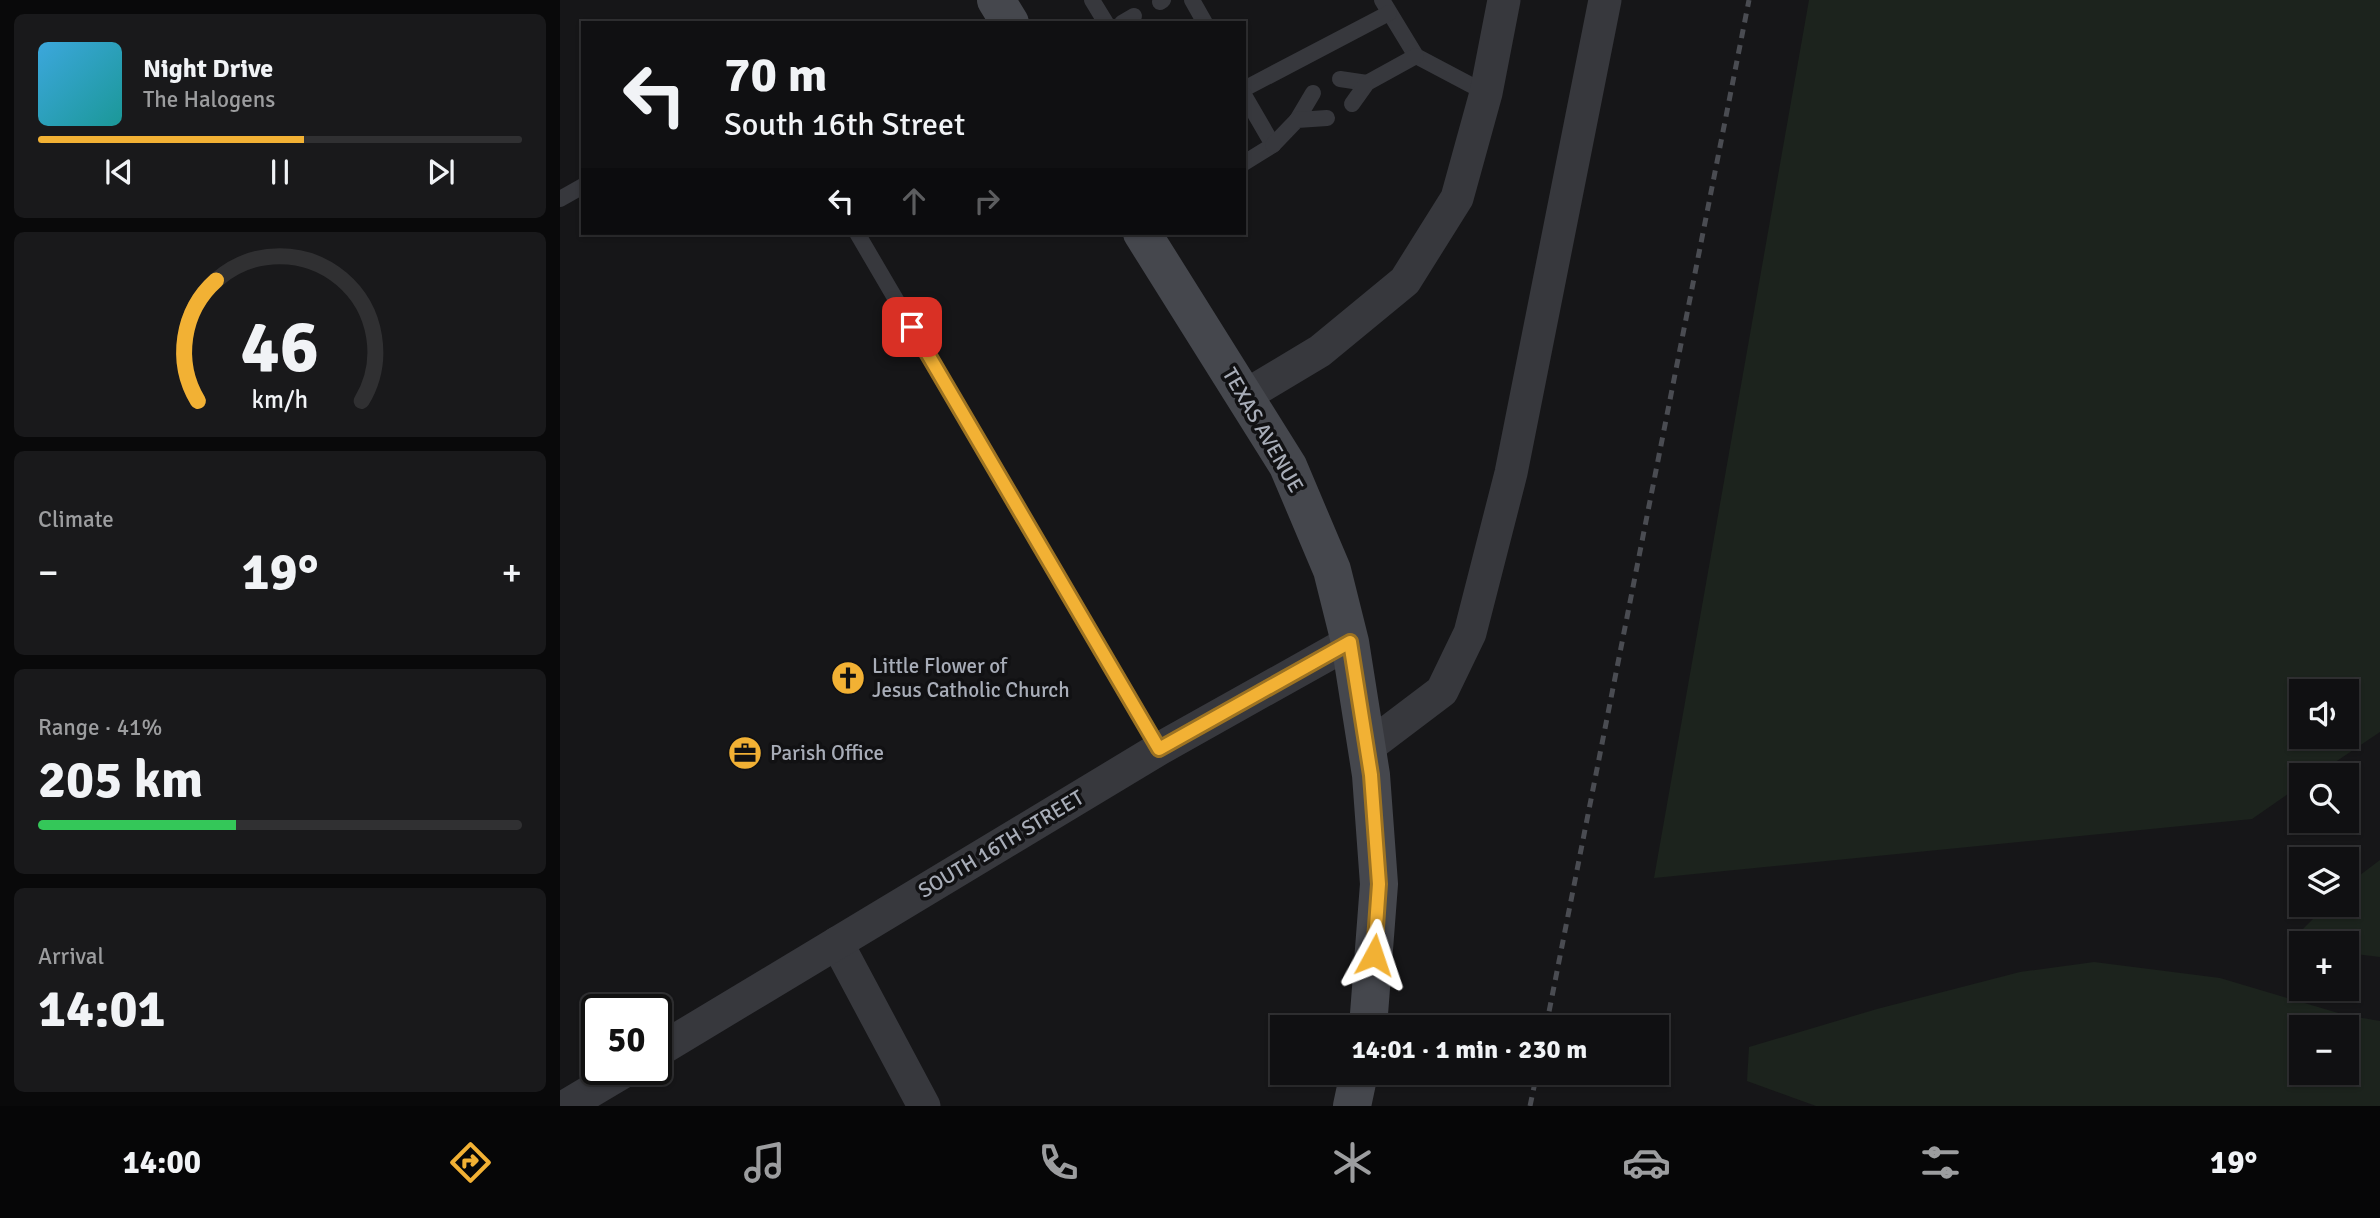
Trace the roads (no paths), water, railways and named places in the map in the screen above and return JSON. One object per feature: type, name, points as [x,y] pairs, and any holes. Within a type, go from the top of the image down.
[{"type":"main road","name":"TEXAS AVENUE","points":[[1143,235],[1288,466],[1332,570],[1350,642],[1368,747],[1379,884],[1369,1015]]},
{"type":"main road","points":[[1352,1106],[1356,1085]]},
{"type":"street","points":[[1245,396],[1320,351],[1405,281],[1457,198],[1486,93],[1504,0]]},
{"type":"street","points":[[1368,747],[1442,691],[1470,634],[1511,473],[1605,0]]},
{"type":"street","name":"SOUTH 16TH STREET","points":[[672,1042],[1159,749],[1350,642]]},
{"type":"street","points":[[837,943],[924,1106]]},
{"type":"street","points":[[566,1106],[601,1085]]},
{"type":"lane","points":[[1092,0],[1104,21]]},
{"type":"lane","points":[[1192,0],[1200,21]]},
{"type":"lane","points":[[1246,88],[1386,7],[1416,56],[1486,93]]},
{"type":"lane","points":[[1352,104],[1367,83],[1416,56]]},
{"type":"lane","points":[[1340,79],[1367,83]]},
{"type":"lane","points":[[1246,162],[1273,145],[1297,120],[1313,93]]},
{"type":"lane","points":[[1246,98],[1273,145]]},
{"type":"lane","points":[[1297,120],[1327,118]]},
{"type":"lane","points":[[560,199],[581,187]]},
{"type":"lane","points":[[858,235],[1159,749]]},
{"type":"railway","points":[[1548,1015],[1749,0]]},
{"type":"railway","points":[[1530,1106],[1534,1085]]},
{"type":"place","name":"Little Flower of Jesus Catholic Church","points":[[848,678]]},
{"type":"place","name":"Parish Office","points":[[745,753]]}]
